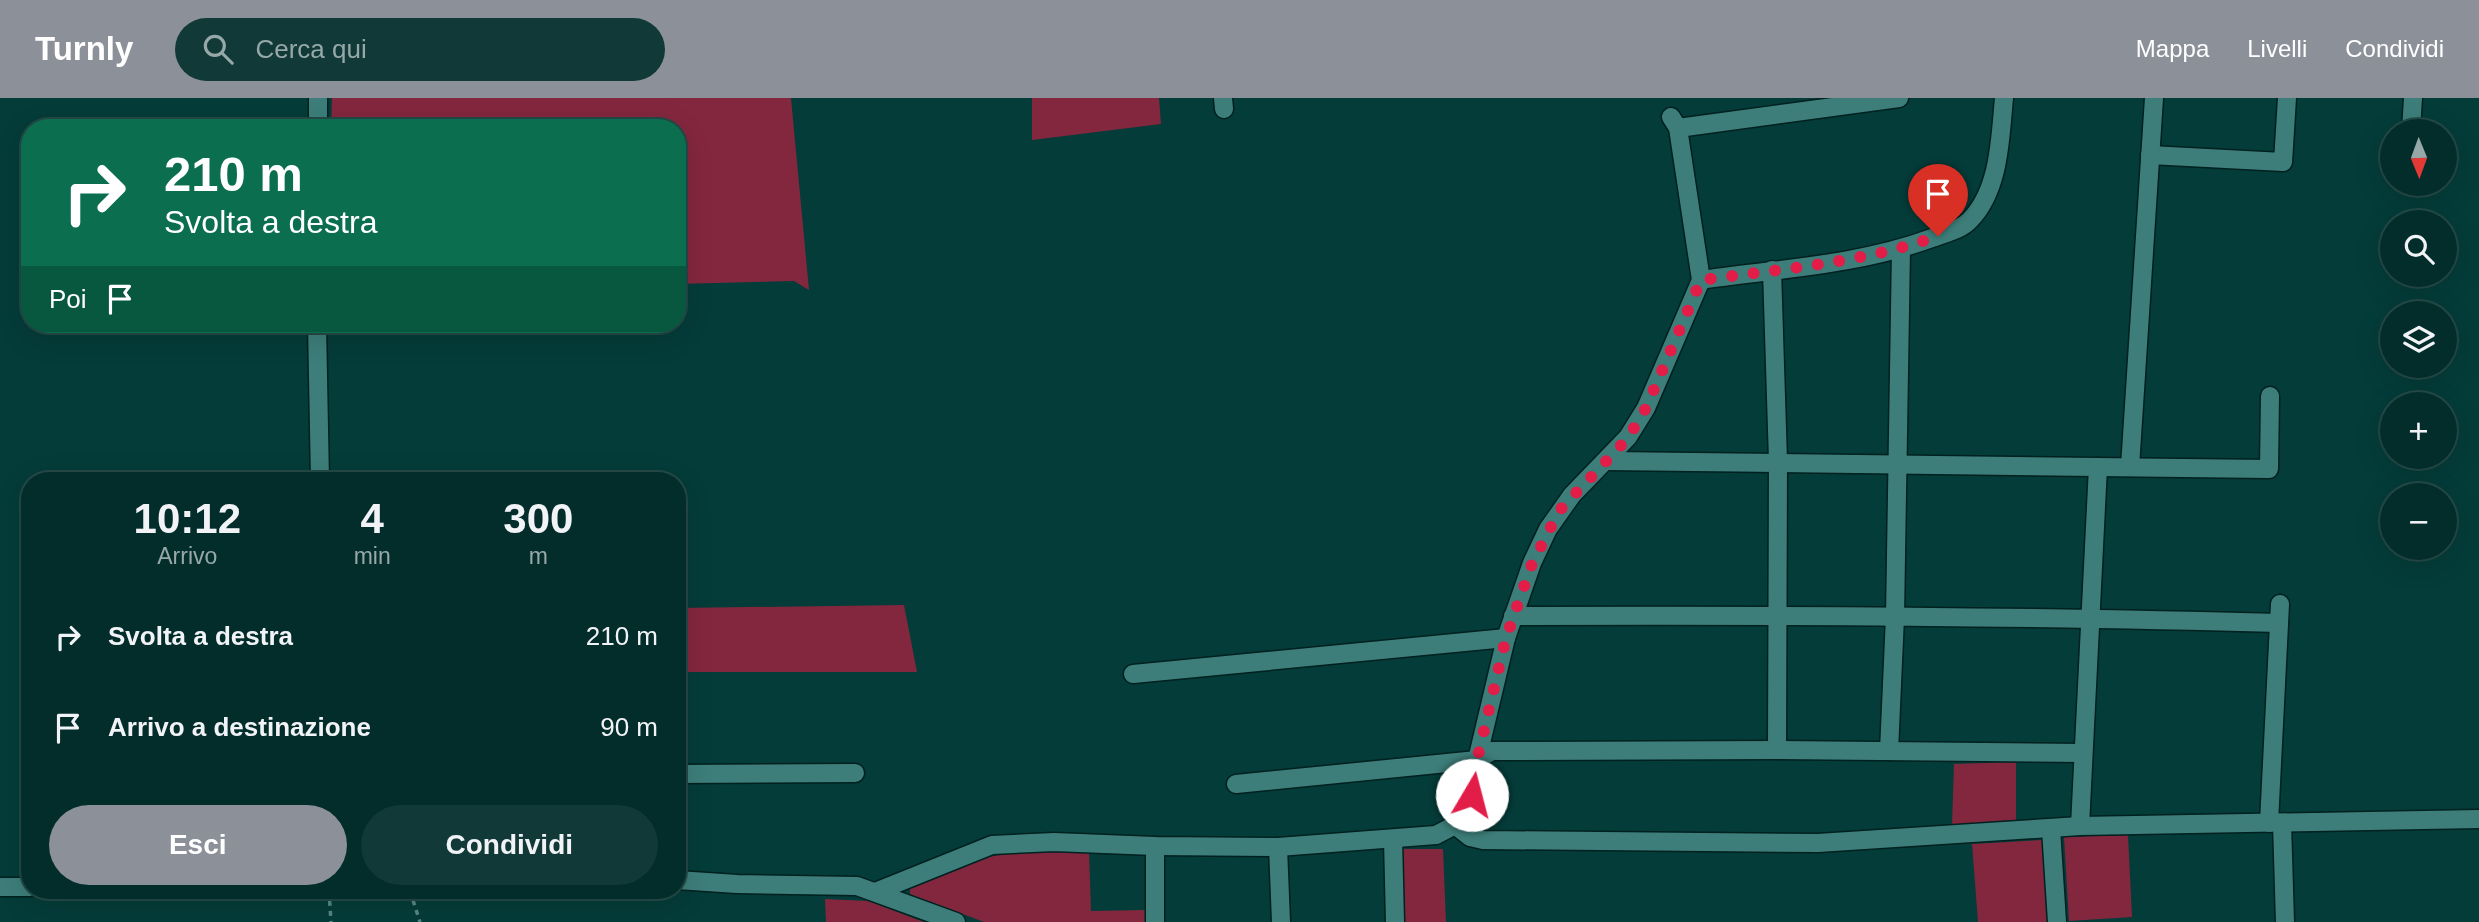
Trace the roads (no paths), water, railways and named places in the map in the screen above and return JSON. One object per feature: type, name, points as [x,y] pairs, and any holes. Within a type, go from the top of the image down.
[{"type":"street","points":[[318,98],[318,119]]},
{"type":"street","points":[[875,892],[992,845],[1054,842],[1279,847],[1436,835],[1455,825],[1472,795],[1477,760],[1506,638],[1532,564],[1559,511],[1628,438],[1646,408],[1701,280],[1675,123],[1899,98]]},
{"type":"street","points":[[1701,280],[1872,256],[1901,249],[1957,229],[1970,220],[1991,183],[1999,155],[2004,98]]},
{"type":"street","points":[[2130,467],[2154,98]]},
{"type":"street","points":[[2150,155],[2283,162],[2287,98]]},
{"type":"street","points":[[2412,119],[2413,98]]},
{"type":"street","points":[[1889,751],[1895,617],[1901,249]]},
{"type":"street","points":[[1772,270],[1779,461],[1777,750]]},
{"type":"street","points":[[317,333],[320,472]]},
{"type":"street","points":[[1607,461],[2269,469],[2270,396]]},
{"type":"street","points":[[2080,826],[2098,467]]},
{"type":"street","points":[[2280,604],[2276,823],[2286,922]]},
{"type":"street","points":[[1513,616],[1778,615],[2279,623]]},
{"type":"street","points":[[1132,674],[1506,638]]},
{"type":"street","points":[[1236,784],[1477,760],[1492,751],[2083,753]]},
{"type":"street","points":[[686,774],[855,772]]},
{"type":"street","points":[[1455,825],[1470,837],[1483,840],[1805,843],[2080,826],[2479,819]]},
{"type":"street","points":[[2051,829],[2057,922]]},
{"type":"street","points":[[1393,839],[1395,922]]},
{"type":"street","points":[[1155,846],[1155,922]]},
{"type":"street","points":[[1279,847],[1281,922]]},
{"type":"street","points":[[686,881],[857,886],[956,922]]},
{"type":"street","points":[[0,887],[21,887]]}]
